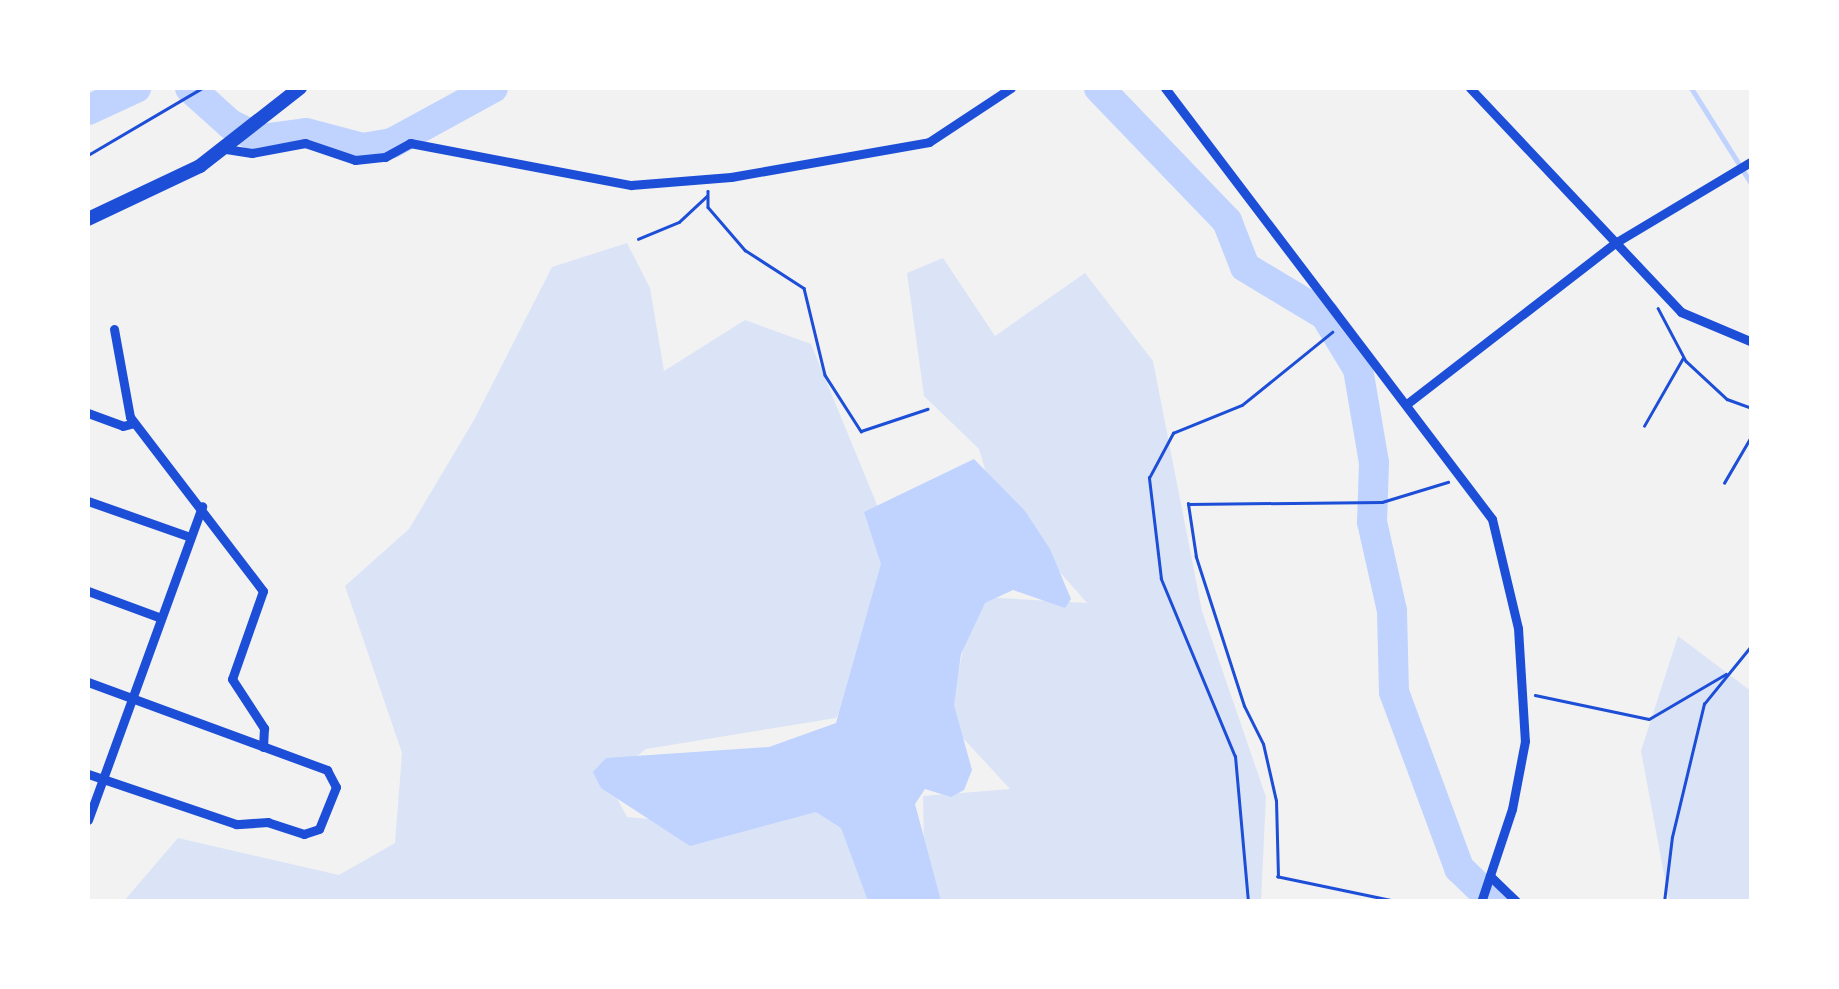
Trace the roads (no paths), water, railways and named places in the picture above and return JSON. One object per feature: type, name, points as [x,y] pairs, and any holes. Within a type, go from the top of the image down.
[{"type":"highway","points":[[88,219],[174,181],[231,145],[300,88]]},
{"type":"street","points":[[231,145],[252,153],[306,143],[355,160],[384,157],[410,143],[611,184],[710,178],[929,142],[1011,88]]},
{"type":"street","points":[[1166,88],[1464,475],[1492,518],[1501,547],[1524,692],[1522,767],[1481,902]]},
{"type":"street","points":[[1470,88],[1688,318],[1752,342]]},
{"type":"street","points":[[1408,403],[1615,243],[1750,162]]},
{"type":"street","points":[[114,330],[134,423],[202,506],[263,591],[232,679],[264,728],[264,747]]},
{"type":"street","points":[[88,413],[123,426],[134,423]]},
{"type":"street","points":[[88,501],[190,537]]},
{"type":"street","points":[[88,820],[202,506]]},
{"type":"street","points":[[88,591],[161,618]]},
{"type":"street","points":[[88,682],[327,770],[336,787],[318,828],[304,834],[268,822],[236,824],[88,774]]},
{"type":"street","points":[[1488,880],[1518,902]]},
{"type":"water","points":[[974,459],[1025,511],[1050,549],[1071,599],[1065,608],[1013,590],[985,603],[961,654],[954,705],[972,770],[964,790],[951,797],[925,789],[915,804],[941,901],[868,901],[841,828],[816,812],[690,846],[601,788],[593,772],[606,758],[769,747],[836,723],[881,564],[864,512]]},
{"type":"waterway","points":[[88,110],[136,88]]},
{"type":"waterway","points":[[190,88],[230,124],[261,139],[306,133],[363,148],[392,143],[493,88]]},
{"type":"waterway","points":[[1099,88],[1227,221],[1245,267],[1325,315],[1358,369],[1374,463],[1372,522],[1392,611],[1394,692],[1459,868],[1494,902]]},
{"type":"waterway","points":[[1691,88],[1752,185]]}]
